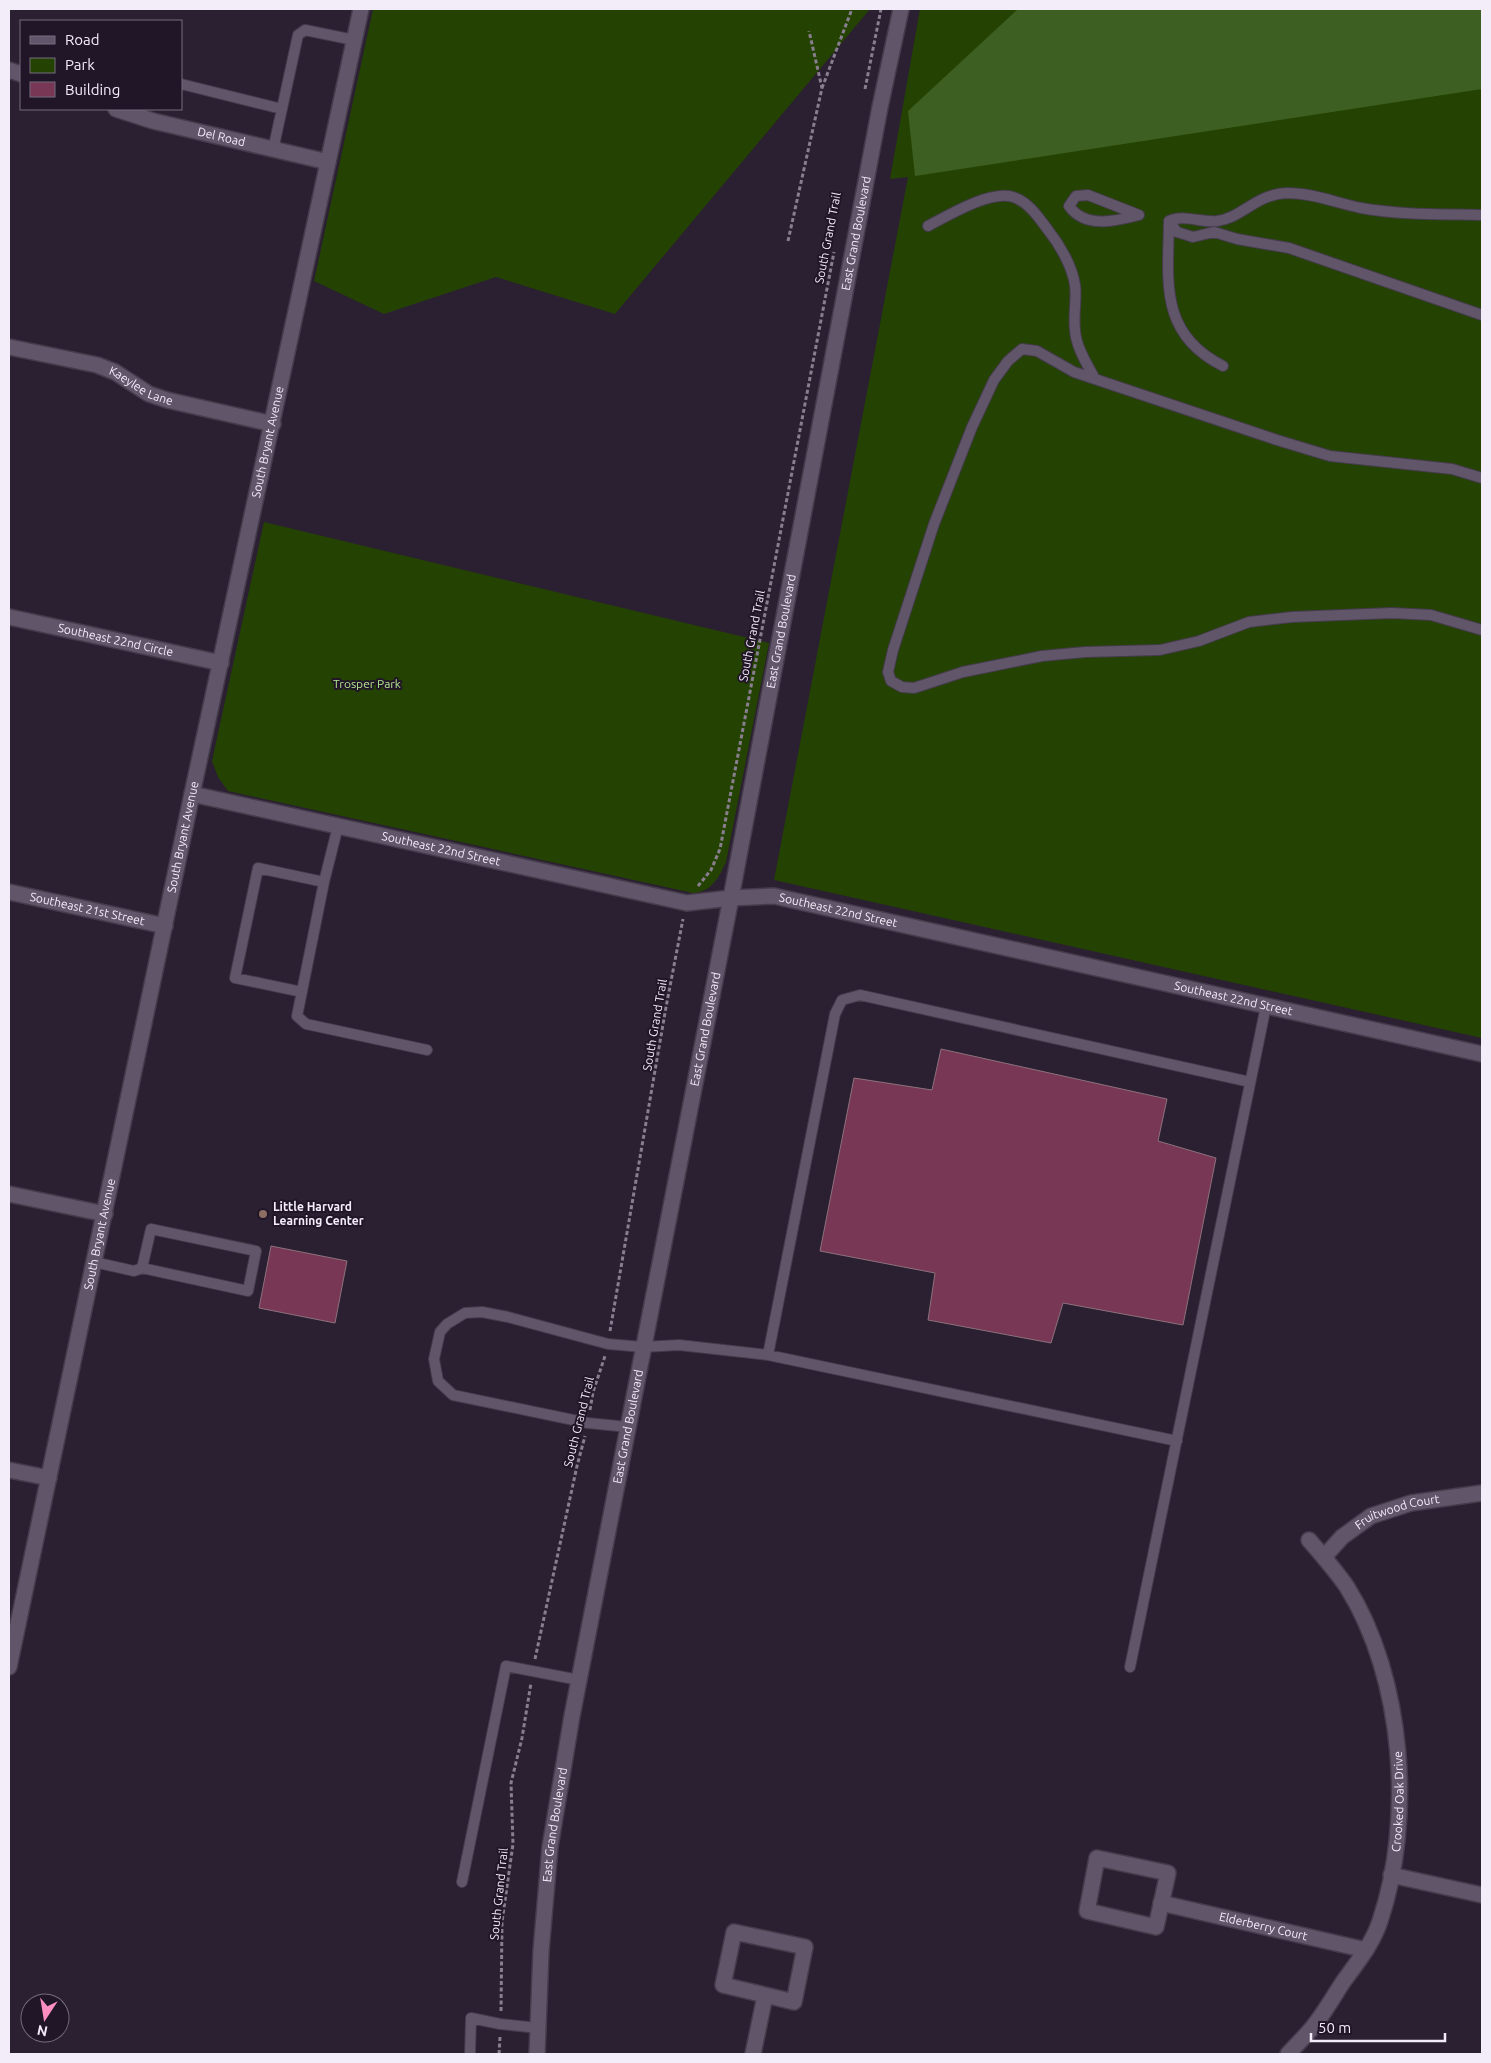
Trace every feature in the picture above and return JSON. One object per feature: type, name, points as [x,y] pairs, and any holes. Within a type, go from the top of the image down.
[{"type":"street","name":"South Bryant Avenue","points":[[9,1667],[192,794],[361,9]]},
{"type":"street","name":"East Grand Boulevard","points":[[537,2054],[541,1951],[550,1847],[579,1680],[731,898],[880,107],[902,9]]},
{"type":"street","name":"Del Road","points":[[122,110],[148,114],[273,150],[328,162]]},
{"type":"street","name":"Kaeylee Lane","points":[[9,347],[97,365],[115,372],[149,394],[167,400],[273,424]]},
{"type":"street","name":"Southeast 22nd Circle","points":[[9,617],[221,663]]},
{"type":"street","name":"Southeast 22nd Street","points":[[192,794],[687,903],[774,896],[1482,1054]]},
{"type":"street","name":"Southeast 21st Street","points":[[9,892],[165,926]]},
{"type":"street","points":[[9,1194],[105,1214]]},
{"type":"street","points":[[9,1470],[49,1478]]},
{"type":"street","name":"Fruitwood Court","points":[[1324,1557],[1342,1538],[1370,1516],[1411,1503],[1482,1493]]},
{"type":"street","name":"Crooked Oak Drive","points":[[1288,2054],[1316,2024],[1366,1950],[1380,1922],[1391,1875],[1399,1810],[1398,1765],[1393,1709],[1368,1628],[1347,1587],[1309,1540]]},
{"type":"street","points":[[1097,1858],[1168,1873],[1161,1903],[1156,1927],[1087,1911],[1097,1858]]},
{"type":"street","points":[[1391,1875],[1482,1895]]},
{"type":"street","name":"Elderberry Court","points":[[1161,1903],[1366,1950]]},
{"type":"street","points":[[734,1932],[805,1947],[794,2002],[765,1996],[723,1986],[734,1932]]},
{"type":"street","points":[[753,2054],[765,1996]]},
{"type":"lane","points":[[273,150],[298,35],[305,30],[354,40]]},
{"type":"lane","points":[[182,84],[282,109]]},
{"type":"lane","points":[[1169,221],[1180,218],[1218,221],[1233,216],[1263,197],[1286,193],[1321,197],[1360,208],[1386,211],[1482,215]]},
{"type":"lane","points":[[1088,195],[1139,215],[1112,222],[1088,220],[1074,213],[1069,206],[1076,196],[1088,195]]},
{"type":"lane","points":[[928,226],[975,202],[993,197],[1013,197],[1032,209],[1052,234],[1068,263],[1074,284],[1075,332],[1082,355],[1095,379]]},
{"type":"lane","points":[[1169,221],[1177,232],[1194,237],[1214,232],[1237,239],[1289,248],[1482,315]]},
{"type":"lane","points":[[1169,221],[1169,292],[1174,316],[1188,341],[1204,356],[1223,366]]},
{"type":"lane","points":[[1482,478],[1452,469],[1330,456],[1074,372],[1037,351],[1022,349],[1008,361],[994,380],[972,427],[921,563],[893,650],[888,672],[891,681],[902,687],[914,688],[963,672],[1042,656],[1085,652],[1160,650],[1200,641],[1249,622],[1292,617],[1392,613],[1431,615],[1482,630]]},
{"type":"lane","points":[[338,826],[324,882],[298,1016],[306,1024],[427,1050]]},
{"type":"lane","points":[[302,992],[235,978],[258,868],[324,882]]},
{"type":"lane","points":[[768,1355],[834,1014],[842,1000],[860,995],[1250,1082]]},
{"type":"lane","points":[[1130,1667],[1266,1006]]},
{"type":"lane","points":[[94,1262],[134,1271],[142,1268],[248,1291],[256,1251],[151,1228],[142,1268]]},
{"type":"lane","points":[[628,1427],[588,1423],[454,1395],[438,1380],[434,1359],[440,1332],[447,1324],[465,1313],[482,1312],[508,1317],[608,1344],[644,1347],[679,1345],[768,1355],[1177,1441]]},
{"type":"lane","points":[[462,1882],[506,1666],[579,1680]]},
{"type":"lane","points":[[470,2054],[471,2018],[500,2024],[538,2028]]},
{"type":"path","points":[[788,241],[822,88],[852,9]]},
{"type":"path","points":[[864,98],[880,9]]},
{"type":"path","points":[[809,31],[822,88]]},
{"type":"path","name":"South Grand Trail","points":[[499,2054],[502,1922],[513,1844],[511,1782],[522,1738],[540,1635],[588,1423],[593,1392],[608,1344],[666,1007],[687,903],[711,870],[720,849],[836,245]]},
{"type":"green space","points":[[373,9],[870,9],[615,314],[496,277],[384,314],[314,281]]},
{"type":"green space","points":[[920,9],[1482,9],[1482,1038],[774,880],[908,177],[890,179]]},
{"type":"green space","points":[[1018,9],[1482,9],[1482,89],[915,176],[908,111]]},
{"type":"green space","name":"Trosper Park","points":[[264,522],[769,643],[726,862],[714,883],[705,890],[693,893],[228,791],[218,777],[212,761]]},
{"type":"building","points":[[941,1049],[1167,1099],[1158,1141],[1216,1158],[1183,1325],[1063,1303],[1051,1343],[928,1320],[935,1273],[820,1251],[854,1078],[932,1090]]},
{"type":"building","points":[[271,1246],[347,1261],[335,1323],[259,1308]]},
{"type":"place","name":"Little Harvard Learning Center","points":[[263,1214]]}]
